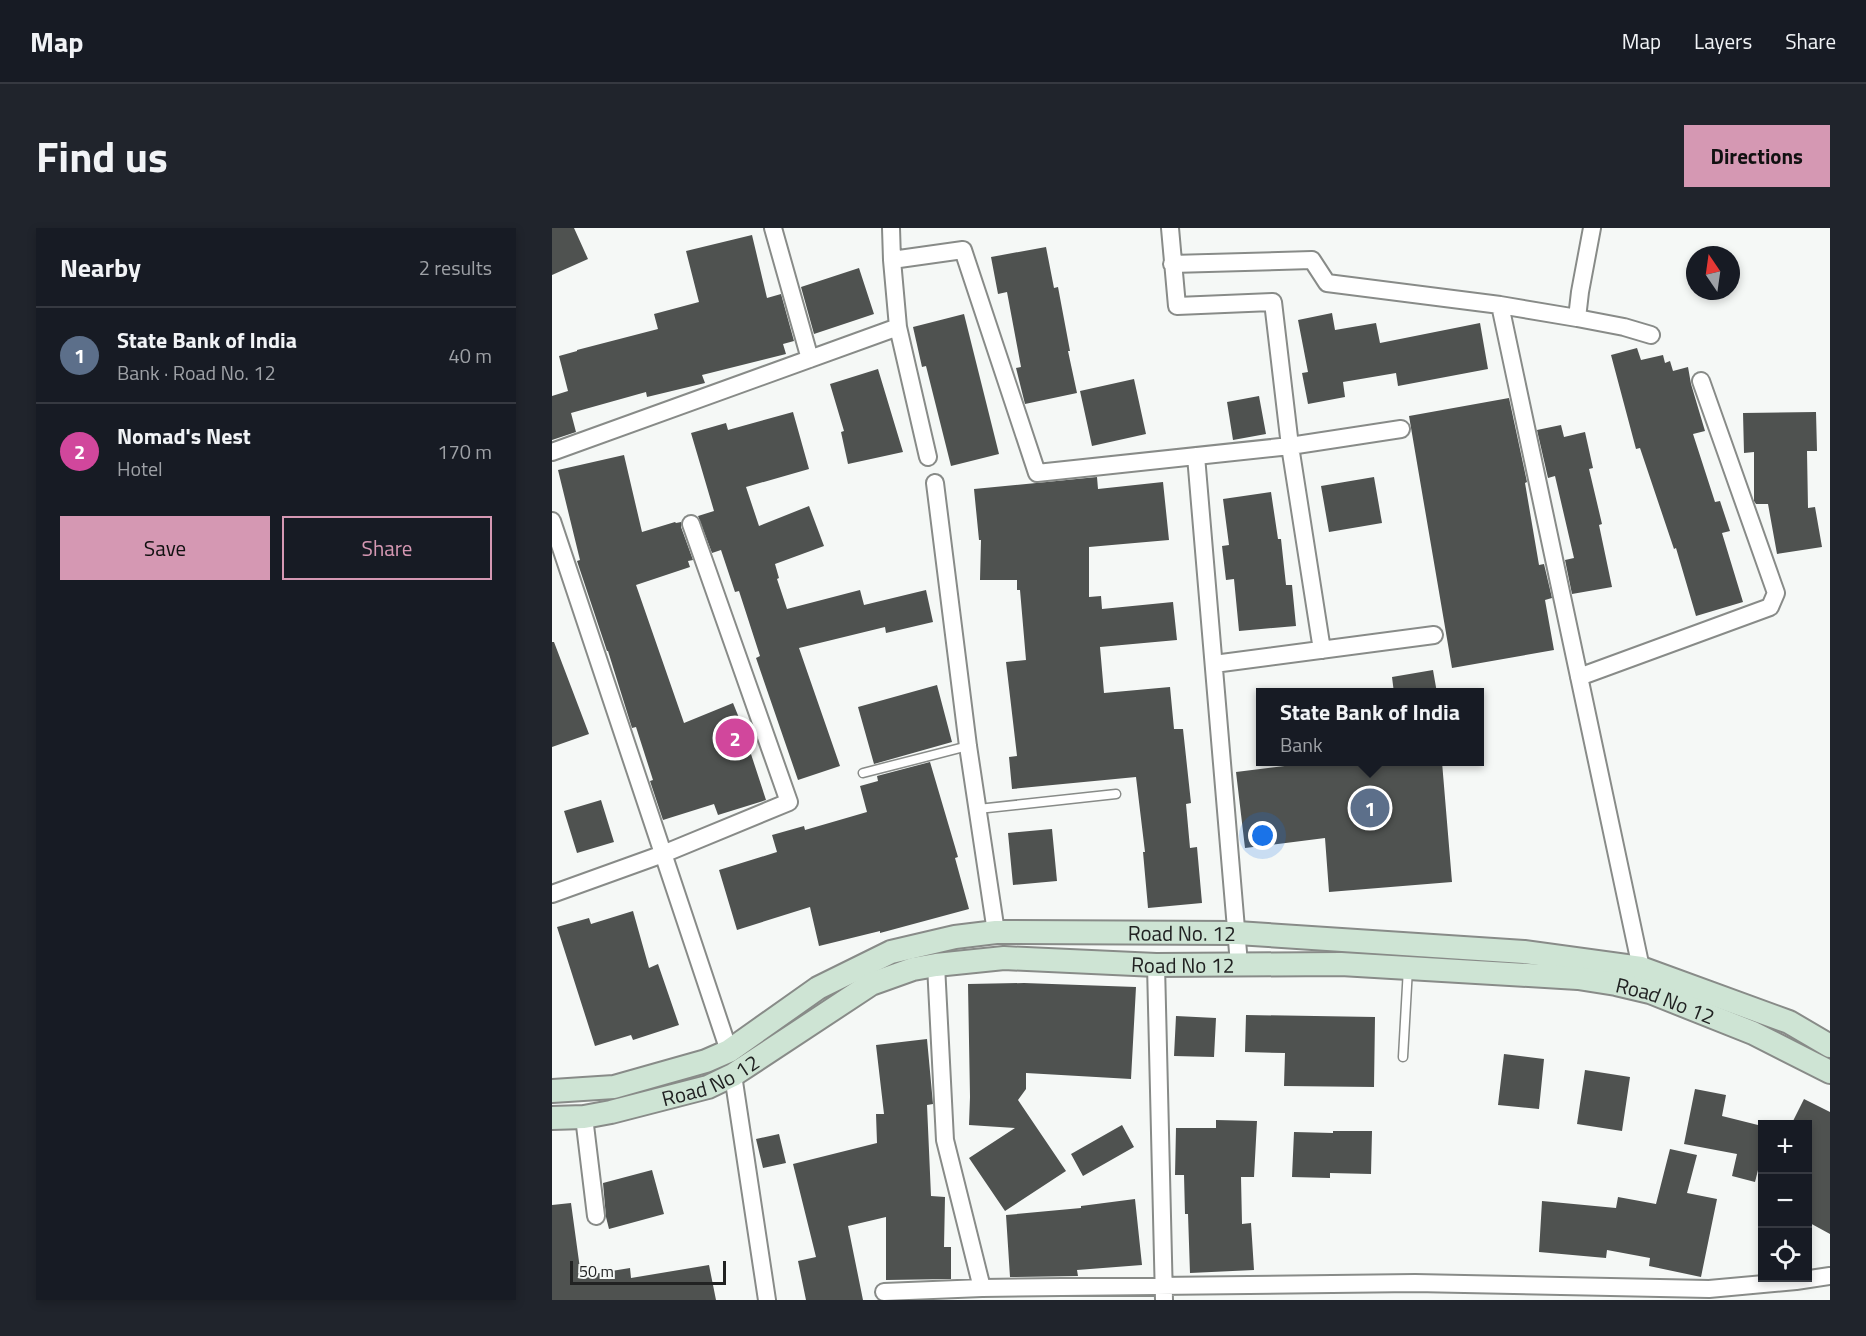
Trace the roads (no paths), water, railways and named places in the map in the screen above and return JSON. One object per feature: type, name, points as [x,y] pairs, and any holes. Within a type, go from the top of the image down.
[{"type":"main road","name":"Road No. 12","points":[[552,1091],[614,1087],[706,1061],[729,1051],[818,988],[891,952],[955,937],[996,932],[1237,933],[1524,952],[1641,968],[1789,1022],[1830,1046]]},
{"type":"main road","name":"Road No 12","points":[[552,1118],[584,1117],[708,1087],[733,1074],[871,984],[913,969],[1004,958],[1156,965],[1341,964],[1578,978],[1650,992],[1753,1033],[1830,1072]]},
{"type":"street","points":[[774,228],[810,359]]},
{"type":"street","points":[[891,228],[898,327],[928,457]]},
{"type":"street","points":[[1170,228],[1177,306],[1273,302],[1290,446],[1322,650]]},
{"type":"street","points":[[1577,318],[1592,228]]},
{"type":"street","points":[[892,260],[963,250],[1036,473],[1290,446],[1401,429]]},
{"type":"street","points":[[1172,264],[1312,260],[1327,283],[1500,305],[1624,327],[1651,335]]},
{"type":"street","points":[[1500,305],[1641,968]]},
{"type":"street","points":[[552,452],[898,327]]},
{"type":"street","points":[[1579,676],[1770,607],[1776,592],[1701,381]]},
{"type":"street","points":[[1196,456],[1239,964]]},
{"type":"street","points":[[935,483],[968,746],[996,932]]},
{"type":"street","points":[[552,521],[729,1051]]},
{"type":"street","points":[[552,894],[663,854],[789,802],[691,524]]},
{"type":"street","points":[[1214,664],[1434,635]]},
{"type":"street","points":[[936,965],[945,1140],[982,1288]]},
{"type":"street","points":[[1156,965],[1164,1293]]},
{"type":"street","points":[[733,1074],[766,1300]]},
{"type":"street","points":[[584,1117],[596,1216]]},
{"type":"street","points":[[884,1292],[982,1288],[1164,1293],[1415,1283],[1708,1289],[1830,1276]]},
{"type":"street","points":[[1414,1300],[1415,1283]]},
{"type":"lane","points":[[864,773],[968,746]]},
{"type":"lane","points":[[978,809],[1116,794]]},
{"type":"lane","points":[[1403,1057],[1408,967]]},
{"type":"place","name":"Nomad's Nest","points":[[735,738]]},
{"type":"place","name":"State Bank of India","points":[[1370,808]]}]
